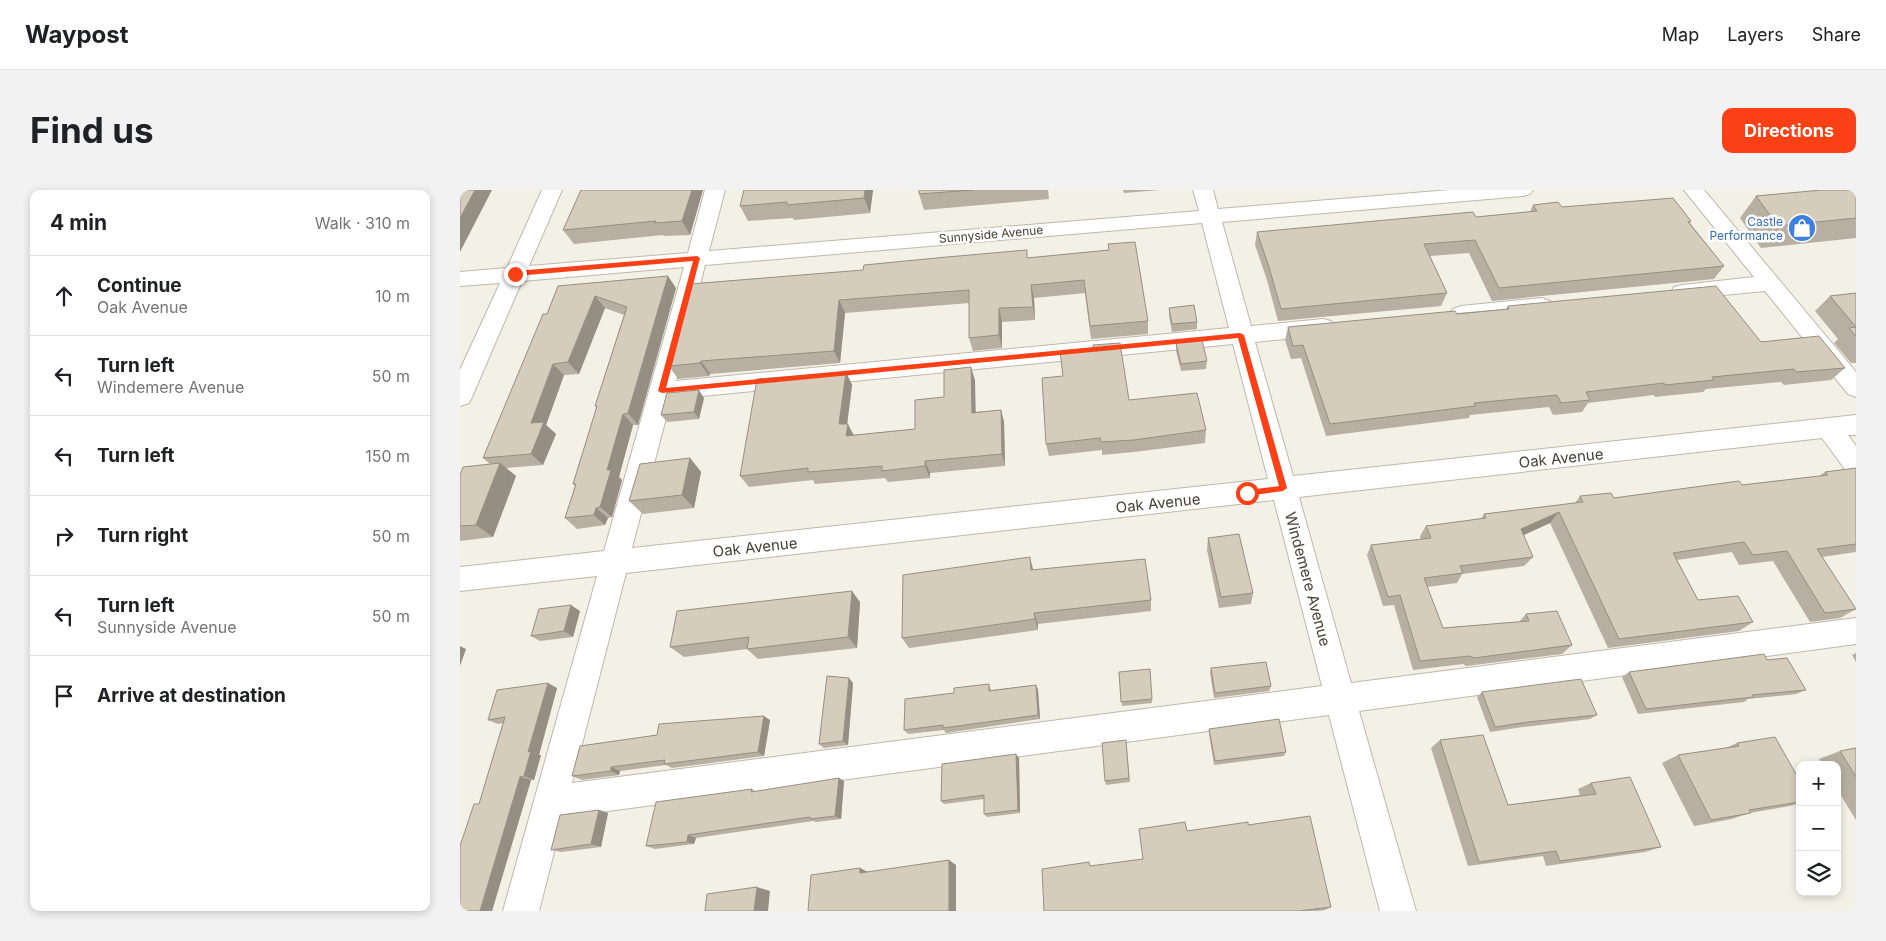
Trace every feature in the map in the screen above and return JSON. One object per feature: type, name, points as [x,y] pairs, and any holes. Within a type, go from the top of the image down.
[{"type":"street","points":[[460,397],[552,190]]},
{"type":"street","points":[[521,911],[715,190]]},
{"type":"street","name":"Sunnyside Avenue","points":[[460,279],[697,258],[1206,203],[1523,190]]},
{"type":"street","points":[[1694,190],[1856,388]]},
{"type":"street","name":"Windemere Avenue","points":[[1206,203],[1240,335],[1341,697],[1398,911]]},
{"type":"street","points":[[1662,294],[1770,283]]},
{"type":"street","points":[[1444,315],[1563,304]]},
{"type":"street","points":[[662,391],[1345,325]]},
{"type":"street","name":"Oak Avenue","points":[[460,579],[1856,425]]},
{"type":"street","points":[[1828,428],[1856,465]]},
{"type":"street","points":[[550,802],[1856,631]]},
{"type":"building","points":[[460,190],[475,190],[460,218]]},
{"type":"building","points":[[581,190],[692,190],[682,221],[655,223],[656,221],[563,230]]},
{"type":"building","points":[[744,190],[865,190],[864,198],[787,205],[787,202],[740,206]]},
{"type":"building","points":[[919,190],[973,190],[919,194]]},
{"type":"building","points":[[1822,190],[1856,190],[1856,218],[1778,226],[1756,196]]},
{"type":"building","points":[[1673,198],[1691,221],[1688,222],[1724,266],[1499,288],[1475,240],[1424,244],[1447,293],[1281,309],[1257,232],[1473,212],[1476,217],[1537,211],[1533,205],[1558,202],[1562,207]]},
{"type":"building","points":[[1135,242],[1148,321],[1090,326],[1084,280],[1031,285],[1033,307],[999,308],[999,335],[969,338],[969,290],[839,300],[834,351],[701,361],[700,363],[669,366],[690,284],[863,270],[864,265],[1027,250],[1027,258],[1109,250],[1108,244]]},
{"type":"building","points":[[668,276],[628,413],[623,414],[607,470],[611,470],[600,507],[596,508],[594,515],[565,518],[576,484],[573,484],[597,406],[595,406],[627,307],[595,296],[568,362],[553,364],[531,423],[544,422],[531,454],[483,458],[543,314],[547,314],[558,286]]},
{"type":"building","points":[[1716,286],[1761,342],[1819,336],[1845,368],[1796,372],[1794,369],[1712,377],[1714,380],[1665,385],[1664,383],[1586,392],[1590,400],[1561,403],[1557,395],[1474,403],[1475,406],[1330,424],[1303,345],[1293,346],[1288,327],[1455,311],[1457,314],[1509,309],[1508,306]]},
{"type":"building","points":[[1856,293],[1856,327],[1830,296]]},
{"type":"building","points":[[1194,305],[1197,322],[1172,324],[1169,308]]},
{"type":"building","points":[[1856,327],[1856,336],[1849,328]]},
{"type":"building","points":[[1202,340],[1207,361],[1181,364],[1176,343]]},
{"type":"building","points":[[1120,343],[1129,400],[1197,393],[1206,430],[1134,440],[1101,442],[1100,438],[1046,444],[1042,378],[1063,376],[1060,351],[1093,348],[1093,345]]},
{"type":"building","points":[[971,367],[972,413],[1001,410],[1002,454],[925,461],[925,466],[882,471],[882,466],[808,472],[808,468],[740,476],[757,379],[846,372],[839,424],[848,424],[846,436],[915,429],[915,400],[944,397],[944,370]]},
{"type":"building","points":[[699,390],[694,412],[661,415],[667,393]]},
{"type":"building","points":[[690,458],[682,495],[629,501],[640,464]]},
{"type":"building","points":[[500,463],[476,525],[460,526],[460,475],[463,467]]},
{"type":"building","points":[[1856,468],[1856,544],[1817,549],[1856,609],[1825,613],[1787,551],[1753,555],[1744,542],[1673,553],[1698,600],[1738,596],[1753,622],[1619,639],[1559,512],[1521,529],[1533,557],[1460,566],[1463,573],[1424,578],[1443,628],[1529,621],[1526,614],[1557,611],[1572,645],[1474,658],[1470,656],[1420,661],[1400,595],[1388,597],[1371,545],[1431,538],[1426,526],[1486,518],[1484,514],[1583,502],[1580,496],[1611,493],[1614,498],[1739,481],[1742,485],[1828,475],[1825,472]]},
{"type":"building","points":[[1239,534],[1253,593],[1221,597],[1208,538]]},
{"type":"building","points":[[1030,557],[1031,570],[1145,559],[1151,600],[1034,613],[1035,619],[902,638],[903,575]]},
{"type":"building","points":[[852,591],[848,637],[747,649],[749,637],[670,647],[677,611]]},
{"type":"building","points":[[571,605],[564,631],[531,636],[539,609]]},
{"type":"building","points":[[1764,654],[1767,660],[1787,658],[1806,690],[1646,709],[1629,672]]},
{"type":"building","points":[[1266,662],[1271,686],[1215,693],[1211,668]]},
{"type":"building","points":[[1150,669],[1152,699],[1121,702],[1119,672]]},
{"type":"building","points":[[827,676],[849,678],[843,741],[819,744]]},
{"type":"building","points":[[1581,679],[1597,715],[1495,727],[1482,692]]},
{"type":"building","points":[[548,683],[528,752],[531,751],[524,776],[520,777],[480,911],[460,911],[460,846],[474,804],[479,804],[505,717],[488,720],[497,690]]},
{"type":"building","points":[[989,684],[989,691],[1036,685],[1038,715],[943,728],[943,725],[904,730],[905,699],[954,693],[954,688]]},
{"type":"building","points":[[764,716],[758,752],[664,764],[665,760],[611,767],[611,771],[572,776],[580,746],[657,735],[659,724]]},
{"type":"building","points":[[1279,719],[1286,752],[1215,761],[1209,729]]},
{"type":"building","points":[[1483,735],[1508,805],[1596,794],[1591,783],[1630,777],[1661,847],[1560,861],[1556,851],[1479,862],[1440,740]]},
{"type":"building","points":[[1775,737],[1796,774],[1796,803],[1749,810],[1751,813],[1711,820],[1678,755],[1739,746],[1737,743]]},
{"type":"building","points":[[1126,740],[1129,778],[1105,781],[1102,743]]},
{"type":"building","points":[[1856,748],[1856,777],[1840,751]]},
{"type":"building","points":[[1016,754],[1018,810],[984,814],[984,795],[941,801],[942,764]]},
{"type":"building","points":[[839,778],[835,816],[810,819],[810,817],[688,835],[687,842],[646,846],[656,802],[752,789],[751,792]]},
{"type":"building","points":[[599,810],[591,844],[551,850],[560,815]]},
{"type":"building","points":[[1310,816],[1331,907],[1299,911],[1044,911],[1042,869],[1089,862],[1090,866],[1143,859],[1139,829],[1185,822],[1187,831],[1248,822],[1248,825]]},
{"type":"building","points":[[949,860],[949,911],[808,911],[811,875],[860,868],[860,873]]},
{"type":"building","points":[[757,887],[754,911],[705,911],[707,894]]},
{"type":"place","name":"Castle Performance","points":[[1802,228]]},
{"type":"route","points":[[515,274],[697,258],[662,391],[1240,335],[1283,488],[1247,493]]}]
